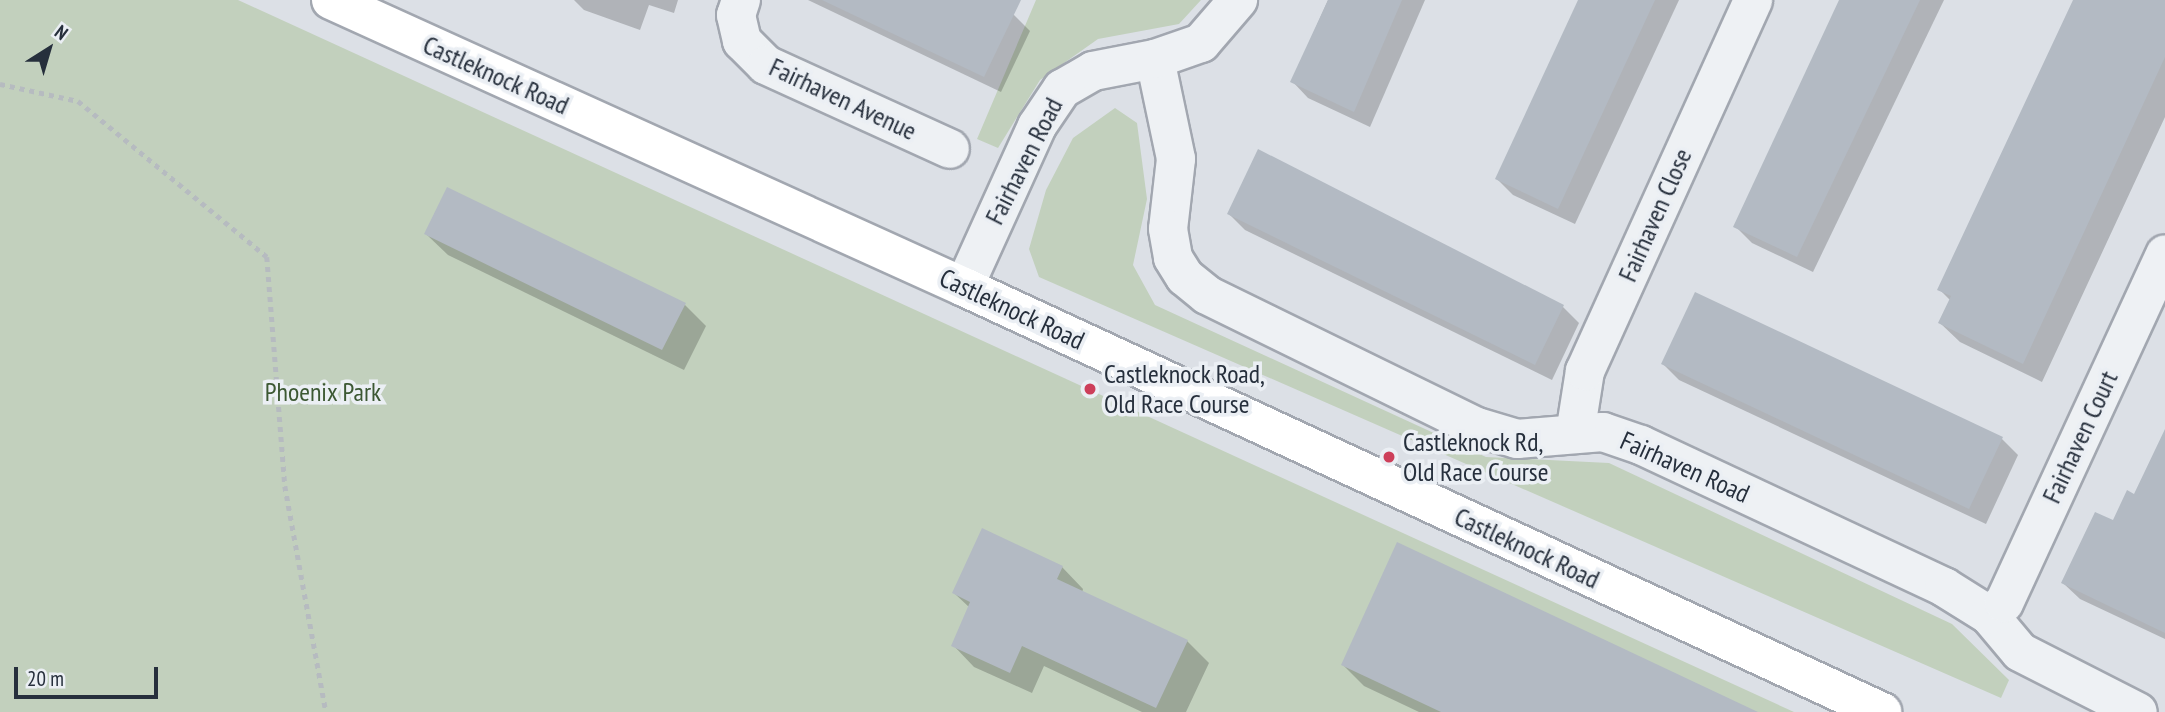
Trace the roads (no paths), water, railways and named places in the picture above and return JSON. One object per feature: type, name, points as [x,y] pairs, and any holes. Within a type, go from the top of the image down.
[{"type":"main road","name":"Castleknock Road","points":[[331,0],[964,287],[1882,712]]},
{"type":"street","name":"Fairhaven Avenue","points":[[741,0],[736,15],[742,41],[766,65],[950,149]]},
{"type":"street","name":"Fairhaven Road","points":[[964,287],[1037,126],[1062,89],[1093,71],[1155,59],[1201,43],[1238,0]]},
{"type":"street","name":"Fairhaven Close","points":[[1575,434],[1585,371],[1753,0]]},
{"type":"street","name":"Fairhaven Road","points":[[1155,59],[1176,159],[1168,229],[1173,258],[1185,277],[1207,295],[1477,428],[1517,439],[1604,432],[1641,444],[1944,587],[1989,615],[2020,652],[2138,712]]},
{"type":"street","name":"Fairhaven Court","points":[[1989,615],[2004,603],[2165,254]]},
{"type":"place","name":"Castleknock Road, Old Race Course","points":[[1090,389]]},
{"type":"place","name":"Castleknock Rd, Old Race Course","points":[[1389,457]]},
{"type":"park label","name":"Phoenix Park","points":[[323,392]]}]
